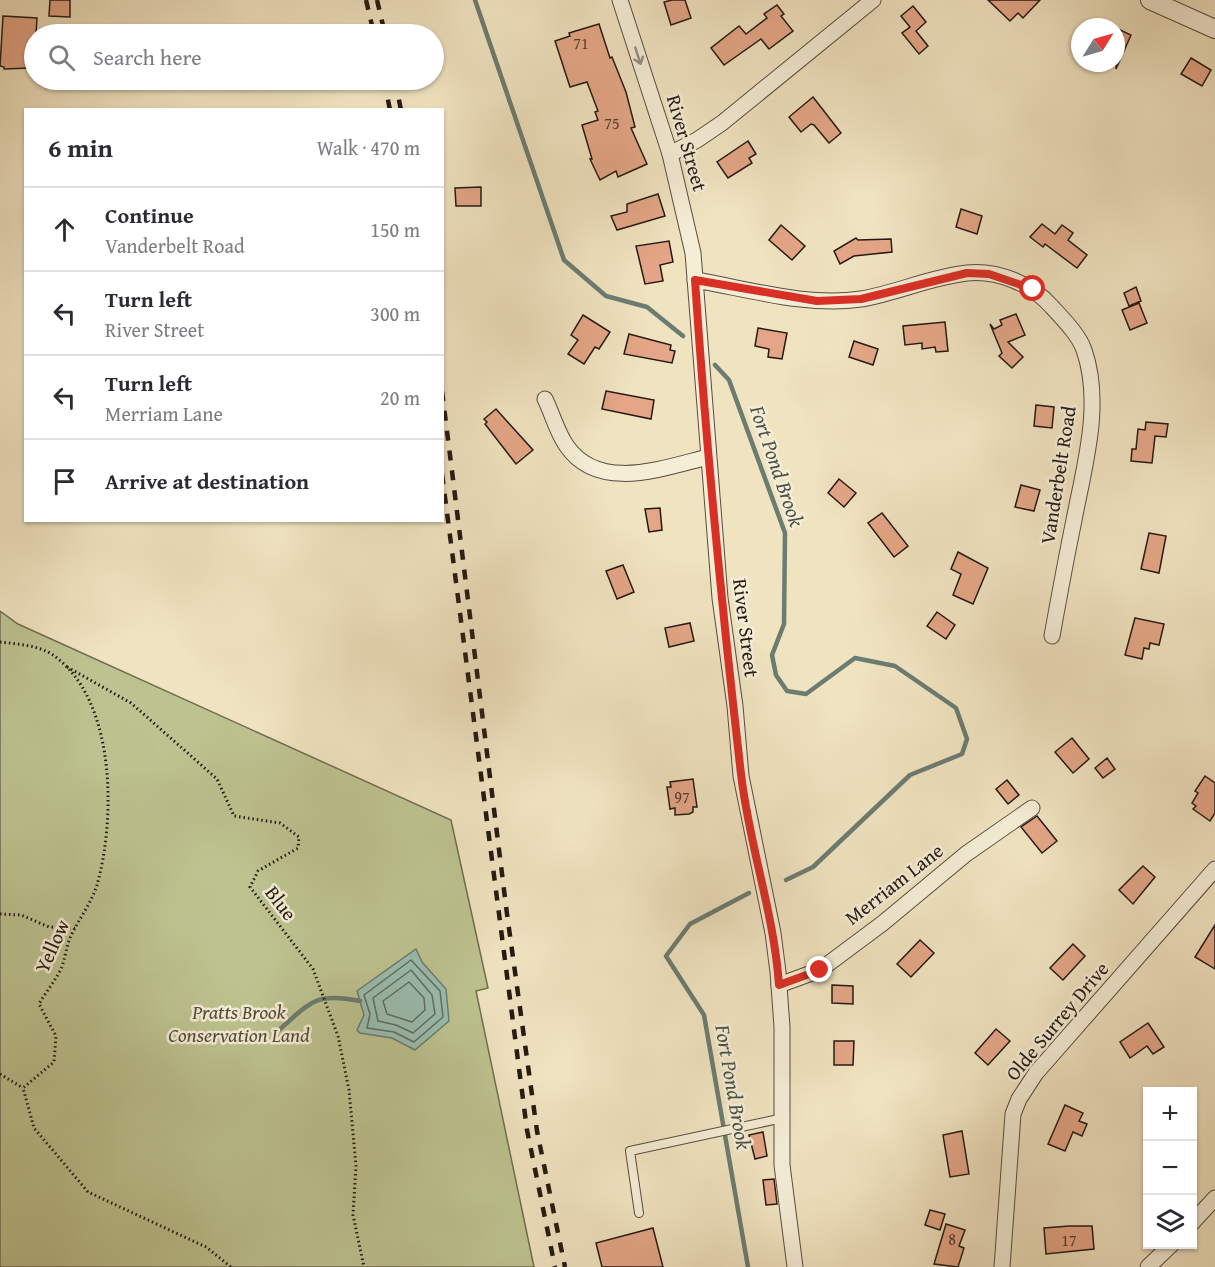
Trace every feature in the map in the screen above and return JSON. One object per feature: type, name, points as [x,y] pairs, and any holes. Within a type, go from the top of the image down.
[{"type":"street","name":"River Street","points":[[620,0],[670,154],[690,235],[720,598],[735,706],[741,776],[773,933],[779,985],[782,1165],[795,1267]]},
{"type":"street","points":[[670,154],[697,140],[722,123],[873,0]]},
{"type":"street","points":[[1150,0],[1215,29]]},
{"type":"street","name":"Vanderbelt Road","points":[[695,280],[803,299],[834,301],[871,297],[967,273],[989,274],[1012,280],[1043,297],[1083,348],[1089,371],[1092,403],[1082,479],[1052,636]]},
{"type":"street","points":[[545,399],[566,446],[583,462],[604,473],[620,474],[662,468],[708,457]]},
{"type":"street","name":"Merriam Lane","points":[[779,985],[820,970],[966,854],[1032,808]]},
{"type":"street","name":"Olde Surrey Drive","points":[[1002,1267],[1011,1129],[1019,1099],[1036,1074],[1215,869]]},
{"type":"street","points":[[1197,1218],[1215,1198]]},
{"type":"street","points":[[1156,1265],[1169,1249]]},
{"type":"lane","points":[[639,1213],[630,1151],[682,1137],[783,1118]]},
{"type":"path","name":"Yellow","points":[[0,642],[28,645],[52,655],[74,675],[88,694],[109,774],[109,824],[96,887],[75,928],[62,967],[39,1004],[56,1036],[54,1062],[23,1088]]},
{"type":"path","name":"Blue","points":[[61,663],[131,703],[217,779],[234,816],[280,823],[299,837],[298,848],[258,871],[250,887],[313,969],[338,1036],[349,1090],[356,1166],[353,1215],[364,1267]]},
{"type":"path","points":[[0,914],[21,915],[49,927],[75,928]]},
{"type":"path","points":[[0,1074],[23,1088],[34,1128],[88,1192],[206,1248],[231,1267]]},
{"type":"green space","name":"Pratts Brook Conservation Land","points":[[0,611],[18,624],[451,820],[488,988],[476,991],[534,1267],[0,1267]]},
{"type":"water","points":[[416,949],[422,962],[446,989],[449,1021],[415,1050],[392,1038],[360,1033],[357,1030],[364,1015],[357,991]]},
{"type":"building","points":[[50,0],[70,0],[70,17],[49,16]]},
{"type":"building","points":[[685,0],[691,18],[671,25],[664,2]]},
{"type":"building","points":[[988,0],[1040,0],[1023,18],[1018,13],[1010,21]]},
{"type":"building","points":[[777,5],[784,14],[781,16],[793,31],[769,49],[761,39],[724,65],[711,48],[739,26],[746,34],[767,18],[764,14]]},
{"type":"building","points":[[913,6],[926,22],[916,31],[928,46],[919,54],[902,33],[910,27],[901,16]]},
{"type":"building","points":[[3,16],[37,18],[37,24],[24,24],[24,68],[4,69],[0,66]]},
{"type":"building","points":[[599,24],[610,58],[612,57],[626,92],[635,127],[631,128],[647,164],[618,177],[616,171],[600,180],[590,159],[592,159],[582,125],[598,120],[595,112],[598,111],[587,82],[570,87],[555,41],[570,36],[569,33]]},
{"type":"building","points":[[1125,32],[1131,35],[1125,49]]},
{"type":"building","points":[[1191,58],[1211,70],[1202,86],[1181,74]]},
{"type":"building","points":[[813,97],[841,133],[829,143],[814,125],[811,124],[801,132],[789,117]]},
{"type":"building","points":[[748,141],[756,154],[749,158],[752,163],[728,178],[717,162]]},
{"type":"building","points":[[481,187],[481,206],[456,206],[455,188]]},
{"type":"building","points":[[658,194],[665,216],[617,230],[611,216],[627,212],[627,204]]},
{"type":"building","points":[[961,209],[982,216],[977,234],[956,227]]},
{"type":"building","points":[[1042,224],[1055,234],[1062,225],[1073,233],[1068,240],[1087,255],[1077,268],[1045,244],[1043,247],[1030,237]]},
{"type":"building","points":[[781,225],[805,246],[792,260],[769,240]]},
{"type":"building","points":[[856,238],[858,240],[891,239],[892,252],[854,256],[840,264],[834,251]]},
{"type":"building","points":[[669,241],[673,262],[660,265],[663,281],[645,284],[636,246]]},
{"type":"building","points":[[1136,287],[1141,301],[1129,306],[1124,293]]},
{"type":"building","points":[[1139,303],[1147,323],[1130,330],[1122,310]]},
{"type":"building","points":[[1016,314],[1025,335],[1008,342],[1023,357],[1012,368],[999,356],[1002,353],[990,324],[994,329],[1002,325],[1000,320]]},
{"type":"building","points":[[583,315],[610,332],[599,349],[595,347],[584,364],[568,354],[578,340],[571,335]]},
{"type":"building","points":[[945,322],[948,351],[936,352],[935,347],[922,349],[922,343],[905,345],[903,326]]},
{"type":"building","points":[[758,328],[787,333],[782,359],[768,357],[769,349],[755,346]]},
{"type":"building","points":[[629,334],[671,345],[670,350],[675,351],[672,363],[624,354]]},
{"type":"building","points":[[854,341],[878,349],[873,365],[849,357]]},
{"type":"building","points":[[606,391],[654,400],[651,419],[602,409]]},
{"type":"building","points":[[1036,405],[1054,407],[1052,428],[1034,426]]},
{"type":"building","points":[[496,409],[533,450],[516,464],[485,424],[487,422],[484,419]]},
{"type":"building","points":[[1146,422],[1168,424],[1166,437],[1155,436],[1152,463],[1131,461],[1132,449],[1136,449],[1138,429],[1145,430]]},
{"type":"building","points":[[839,479],[856,493],[844,507],[828,493]]},
{"type":"building","points":[[1021,485],[1040,490],[1034,511],[1015,507]]},
{"type":"building","points":[[660,508],[662,530],[649,532],[645,509]]},
{"type":"building","points":[[882,513],[908,546],[894,557],[868,523]]},
{"type":"building","points":[[1149,533],[1166,536],[1159,573],[1141,569]]},
{"type":"building","points":[[958,552],[988,568],[973,604],[953,595],[961,574],[951,569]]},
{"type":"building","points":[[623,565],[634,592],[617,599],[606,571]]},
{"type":"building","points":[[937,612],[955,625],[946,639],[927,626]]},
{"type":"building","points":[[1135,618],[1164,624],[1159,645],[1150,643],[1149,649],[1144,648],[1142,659],[1125,655]]},
{"type":"building","points":[[690,623],[694,641],[669,647],[665,628]]},
{"type":"building","points":[[1072,738],[1089,759],[1073,773],[1055,752]]},
{"type":"building","points":[[1107,758],[1115,769],[1103,778],[1095,768]]},
{"type":"building","points":[[1205,776],[1215,783],[1215,813],[1210,821],[1193,809],[1196,806],[1192,803],[1198,793],[1195,791]]},
{"type":"building","points":[[693,779],[697,807],[693,807],[693,812],[689,814],[675,815],[675,808],[670,809],[667,787],[671,787],[670,782]]},
{"type":"building","points":[[1007,780],[1019,795],[1008,804],[996,789]]},
{"type":"building","points":[[1037,816],[1057,841],[1042,853],[1021,827]]},
{"type":"building","points":[[1143,866],[1155,877],[1133,904],[1119,890]]},
{"type":"building","points":[[1215,925],[1215,969],[1195,957]]},
{"type":"building","points":[[920,940],[934,953],[911,977],[897,964]]},
{"type":"building","points":[[1073,944],[1085,956],[1063,980],[1050,968]]},
{"type":"building","points":[[832,985],[853,986],[853,1004],[832,1003]]},
{"type":"building","points":[[1148,1023],[1164,1047],[1153,1054],[1147,1046],[1130,1058],[1120,1042]]},
{"type":"building","points":[[996,1029],[1010,1041],[988,1065],[975,1053]]},
{"type":"building","points":[[834,1041],[854,1041],[853,1065],[834,1065]]},
{"type":"building","points":[[1065,1105],[1083,1113],[1079,1121],[1087,1124],[1082,1136],[1073,1132],[1065,1151],[1048,1144]]},
{"type":"building","points":[[962,1131],[969,1174],[950,1177],[943,1135]]},
{"type":"building","points":[[763,1132],[767,1156],[755,1159],[749,1135]]},
{"type":"building","points":[[774,1179],[777,1204],[766,1205],[763,1180]]},
{"type":"building","points":[[930,1210],[945,1214],[940,1230],[925,1225]]},
{"type":"building","points":[[946,1224],[965,1230],[959,1246],[964,1248],[958,1267],[934,1264]]},
{"type":"building","points":[[1092,1226],[1094,1249],[1046,1254],[1044,1228]]},
{"type":"building","points":[[653,1228],[663,1267],[602,1267],[596,1243]]},
{"type":"waterway","name":"Fort Pond Brook","points":[[475,0],[564,260],[606,296],[647,307],[683,336]]},
{"type":"waterway","name":"Fort Pond Brook","points":[[715,365],[729,380],[785,533],[784,624],[772,655],[776,675],[787,691],[806,694],[855,658],[895,666],[956,708],[967,739],[962,754],[910,775],[813,867],[786,880]]},
{"type":"waterway","name":"Fort Pond Brook","points":[[748,1267],[704,1015],[666,956],[690,924],[749,893]]},
{"type":"waterway","points":[[279,1030],[307,1006],[323,999],[360,1001]]},
{"type":"railway","points":[[366,0],[372,24]]},
{"type":"railway","points":[[377,0],[383,24]]},
{"type":"railway","points":[[386,90],[390,108]]},
{"type":"railway","points":[[397,90],[401,108]]},
{"type":"railway","points":[[444,407],[507,914],[537,1131],[565,1267]]},
{"type":"railway","points":[[444,489],[527,1130],[555,1267]]},
{"type":"route","points":[[820,970],[779,985],[766,894],[741,776],[735,706],[720,598],[695,280],[817,301],[861,299],[967,273],[989,274],[1033,289]]}]
